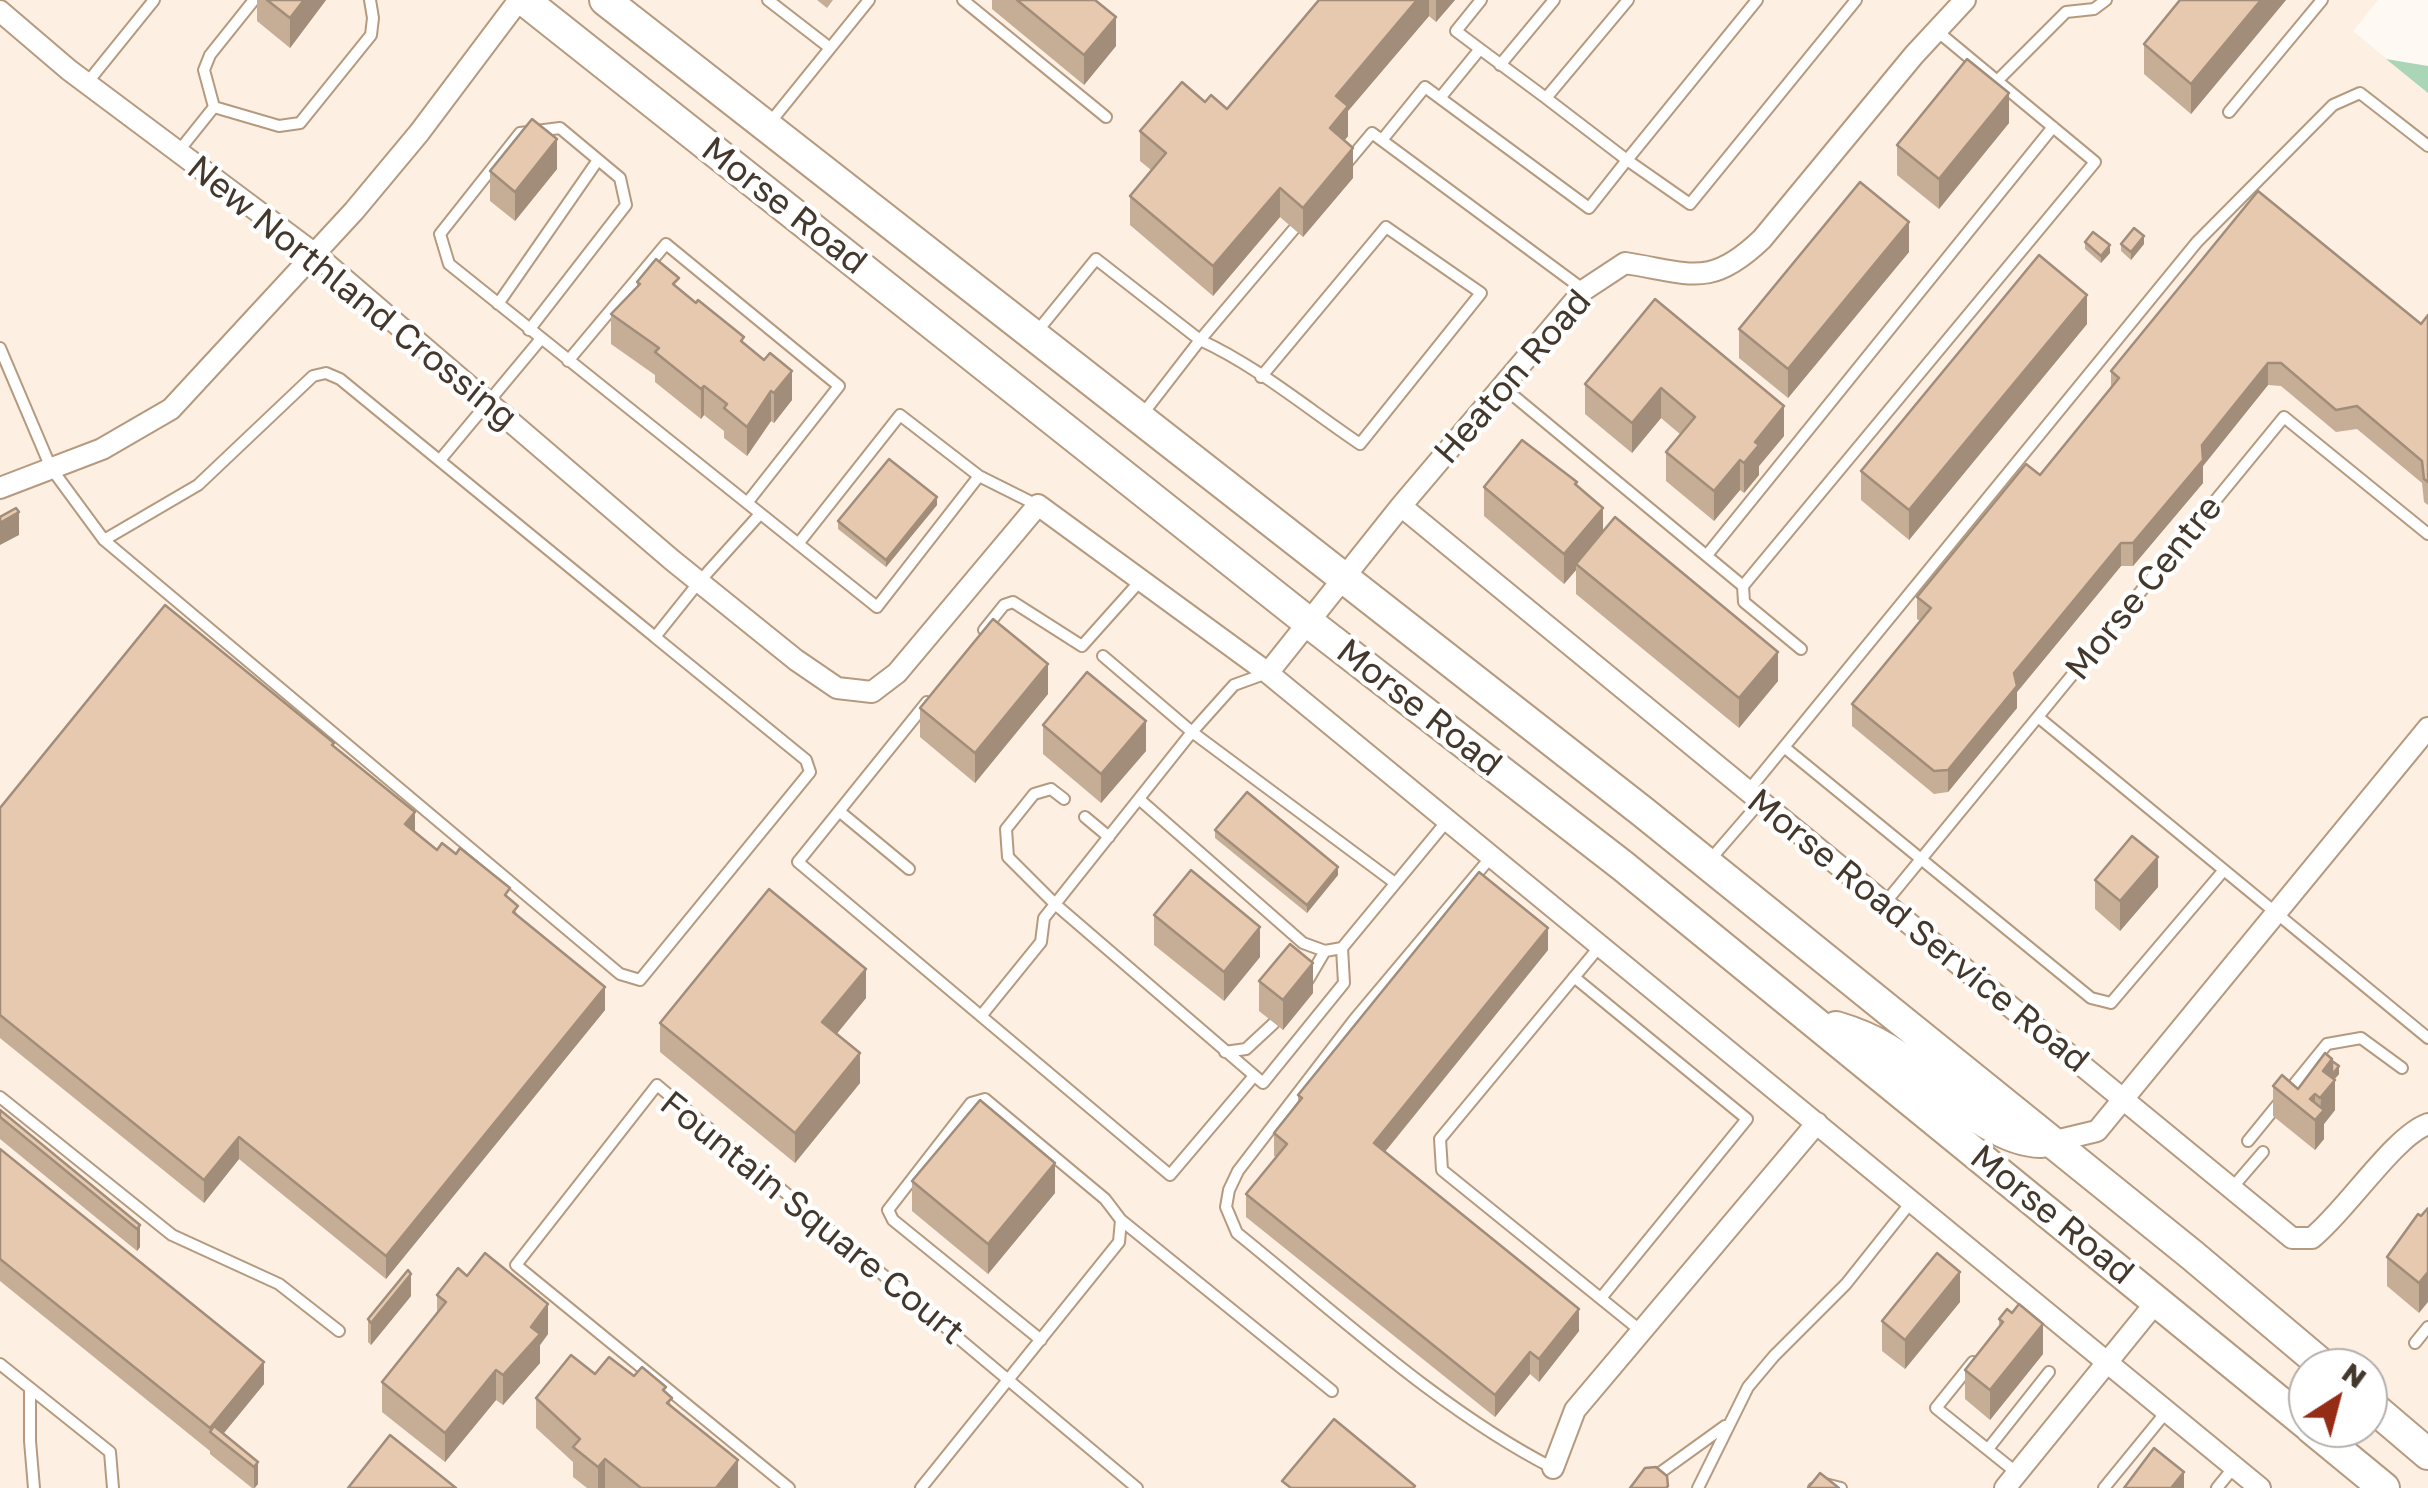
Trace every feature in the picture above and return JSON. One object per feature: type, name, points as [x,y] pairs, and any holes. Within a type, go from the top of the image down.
[{"type":"main road","name":"Morse Road","points":[[522,0],[1623,866],[2288,1409]]},
{"type":"main road","name":"Morse Road","points":[[605,0],[1708,864],[2302,1348]]},
{"type":"main road","points":[[1814,1021],[1853,1032],[1888,1049],[1940,1090],[2024,1142],[2051,1142]]},
{"type":"main road","points":[[2388,1421],[2428,1454]]},
{"type":"main road","name":"Morse Road","points":[[2335,1448],[2384,1488]]},
{"type":"street","points":[[0,488],[102,449],[171,409],[315,254],[419,133],[522,0]]},
{"type":"street","name":"Heaton Road","points":[[1344,580],[1584,290],[1624,263],[1702,275],[1736,264],[1762,239],[1955,3]]},
{"type":"street","name":"New Northland Crossing","points":[[0,11],[88,84],[315,254],[699,582],[837,688],[872,692],[898,674],[1038,505]]},
{"type":"street","points":[[1038,505],[1268,673],[1912,1202],[2021,1302],[2107,1362],[2260,1488]]},
{"type":"street","name":"Morse Road Service Road","points":[[1402,506],[2292,1238],[2312,1238],[2334,1221],[2410,1133],[2428,1124]]},
{"type":"street","points":[[1268,673],[1344,580]]},
{"type":"street","points":[[2051,1142],[2097,1132],[2428,728]]},
{"type":"street","points":[[1552,1468],[1575,1410],[1816,1123]]},
{"type":"street","points":[[2011,1480],[2157,1301]]},
{"type":"lane","points":[[88,84],[154,0]]},
{"type":"lane","points":[[214,107],[204,70],[210,55],[254,0]]},
{"type":"lane","points":[[214,107],[279,126],[300,123],[370,36],[374,18],[370,0]]},
{"type":"lane","points":[[768,0],[830,48]]},
{"type":"lane","points":[[768,126],[869,0]]},
{"type":"lane","points":[[963,0],[1106,117]]},
{"type":"lane","points":[[1481,0],[1456,31],[1690,204],[1856,0]]},
{"type":"lane","points":[[1500,64],[1554,0]]},
{"type":"lane","points":[[1546,98],[1628,0]]},
{"type":"lane","points":[[1382,140],[1425,87],[1589,208],[1758,0]]},
{"type":"lane","points":[[1997,81],[2066,12],[2094,8],[2106,0]]},
{"type":"lane","points":[[2229,112],[2322,0]]},
{"type":"lane","points":[[1742,586],[2095,162],[1936,30]]},
{"type":"lane","points":[[1440,98],[1480,49]]},
{"type":"lane","points":[[1708,864],[1784,748],[2197,242],[2333,104],[2360,93],[2428,146]]},
{"type":"lane","points":[[178,152],[214,107]]},
{"type":"lane","points":[[1707,555],[2053,127]]},
{"type":"lane","points":[[529,330],[626,205],[620,178],[560,128],[520,133],[440,234],[450,264],[540,340],[877,606],[979,476]]},
{"type":"lane","points":[[1343,169],[1372,133],[1584,290]]},
{"type":"lane","points":[[498,304],[598,160]]},
{"type":"lane","points":[[1034,335],[1096,259],[1200,340],[1226,352],[1360,444],[1480,294],[1386,227],[1261,376]]},
{"type":"lane","points":[[1139,418],[1294,229]]},
{"type":"lane","points":[[568,361],[666,244],[839,386],[746,502]]},
{"type":"lane","points":[[440,460],[540,340]]},
{"type":"lane","points":[[0,348],[51,468],[104,540],[620,974],[640,980],[810,772],[806,760],[340,379],[326,374],[313,376],[198,485],[104,540]]},
{"type":"lane","points":[[1502,386],[1707,555],[1742,586],[1744,602],[1801,650]]},
{"type":"lane","points":[[798,544],[900,415],[979,476],[1038,505]]},
{"type":"lane","name":"Morse Centre","points":[[1885,903],[2284,416],[2428,534]]},
{"type":"lane","points":[[655,637],[760,514]]},
{"type":"lane","points":[[980,635],[1004,605],[1013,602],[1082,646],[1141,579]]},
{"type":"lane","points":[[1103,656],[1192,732],[1395,884]]},
{"type":"lane","points":[[981,1016],[1042,942],[1044,918],[1192,732],[1234,685],[1268,673]]},
{"type":"lane","points":[[933,694],[798,862],[1170,1175],[1254,1076]]},
{"type":"lane","points":[[2038,717],[2428,1038]]},
{"type":"lane","points":[[1784,748],[2091,998],[2111,1003],[2224,870]]},
{"type":"lane","points":[[1064,800],[1051,788],[1034,794],[1006,829],[1008,856],[1055,904],[1263,1083],[1344,983],[1342,948]]},
{"type":"lane","points":[[1138,799],[1303,943],[1326,951],[1342,948],[1447,820]]},
{"type":"lane","points":[[838,811],[908,869]]},
{"type":"lane","points":[[1085,817],[1109,837]]},
{"type":"lane","points":[[1491,856],[1272,1124],[1238,1171],[1226,1208],[1237,1233],[1438,1394],[1509,1446],[1552,1468]]},
{"type":"lane","points":[[1600,946],[1440,1139],[1442,1170],[1642,1331]]},
{"type":"lane","points":[[1305,986],[1326,951]]},
{"type":"lane","points":[[1574,977],[1747,1119],[1601,1298]]},
{"type":"lane","points":[[1225,1052],[1246,1048],[1274,1023]]},
{"type":"lane","points":[[2248,1141],[2327,1044],[2361,1038],[2402,1068]]},
{"type":"lane","name":"Fountain Square Court","points":[[788,1488],[516,1265],[656,1085],[1137,1488]]},
{"type":"lane","points":[[0,1097],[172,1235],[279,1284],[339,1331]]},
{"type":"lane","points":[[1041,1340],[893,1220],[888,1210],[971,1104],[985,1099],[1105,1198],[1121,1220],[1332,1392]]},
{"type":"lane","points":[[2232,1188],[2262,1152]]},
{"type":"lane","points":[[1698,1488],[1748,1386],[1846,1284],[1912,1202]]},
{"type":"lane","points":[[920,1488],[1119,1242],[1121,1220]]},
{"type":"lane","points":[[2415,1343],[2428,1327]]},
{"type":"lane","points":[[1981,1352],[1936,1408],[1988,1449],[2011,1480]]},
{"type":"lane","points":[[0,1364],[110,1452],[113,1488]]},
{"type":"lane","points":[[1988,1449],[2049,1372]]},
{"type":"lane","points":[[30,1388],[34,1488]]},
{"type":"lane","points":[[2104,1488],[2167,1411]]},
{"type":"lane","points":[[1638,1488],[1726,1426]]},
{"type":"lane","points":[[2217,1488],[2234,1466]]},
{"type":"lane","points":[[1814,1488],[1825,1484],[1840,1488]]},
{"type":"shaded area","points":[[0,0],[2378,0],[2353,31],[2428,93],[2428,1488],[0,1488]]},
{"type":"green space","points":[[2386,59],[2428,66],[2428,93]]},
{"type":"building","points":[[267,0],[304,0],[290,18]]},
{"type":"building","points":[[1017,0],[1095,0],[1116,17],[1084,55]]},
{"type":"building","points":[[1319,0],[1417,0],[1336,96],[1348,106],[1330,128],[1353,148],[1303,208],[1280,188],[1213,266],[1130,196],[1166,153],[1140,131],[1182,82],[1205,102],[1211,95],[1227,109]]},
{"type":"building","points":[[2180,0],[2261,0],[2191,84],[2144,44]]},
{"type":"building","points":[[1967,59],[2009,93],[1939,179],[1897,145]]},
{"type":"building","points":[[532,119],[557,139],[515,192],[490,171]]},
{"type":"building","points":[[1860,182],[1909,222],[1788,369],[1739,329]]},
{"type":"building","points":[[2258,191],[2421,324],[2428,315],[2428,482],[2424,479],[2422,461],[2357,406],[2336,410],[2281,363],[2268,363],[2202,445],[2203,460],[2133,543],[2121,543],[2014,673],[2017,686],[1948,770],[1934,771],[1852,704],[1931,608],[1917,597],[2026,464],[2040,475],[2119,378],[2111,371]]},
{"type":"building","points":[[2134,228],[2144,236],[2131,252],[2121,244]]},
{"type":"building","points":[[2093,232],[2110,245],[2101,256],[2085,242]]},
{"type":"building","points":[[2039,255],[2087,295],[1909,510],[1861,471]]},
{"type":"building","points":[[656,259],[679,278],[673,284],[744,337],[741,341],[764,360],[770,353],[792,371],[774,393],[771,391],[747,427],[724,408],[727,404],[704,386],[701,389],[655,352],[659,348],[611,314],[640,284],[637,282]]},
{"type":"building","points":[[1655,299],[1784,406],[1755,442],[1759,445],[1744,463],[1740,460],[1714,491],[1666,452],[1695,417],[1661,388],[1632,423],[1585,384]]},
{"type":"building","points":[[1522,440],[1577,482],[1603,508],[1564,554],[1484,487]]},
{"type":"building","points":[[889,459],[937,497],[886,560],[838,521]]},
{"type":"building","points":[[16,508],[19,512],[0,523],[0,517]]},
{"type":"building","points":[[1615,517],[1778,652],[1739,698],[1576,564]]},
{"type":"building","points":[[165,605],[415,812],[405,824],[437,850],[442,843],[456,854],[460,848],[510,888],[505,895],[518,906],[513,912],[605,987],[386,1256],[239,1137],[204,1180],[0,1015],[0,808]]},
{"type":"building","points":[[993,619],[1048,664],[975,753],[920,708]]},
{"type":"building","points":[[1087,672],[1146,721],[1101,774],[1043,725]]},
{"type":"building","points":[[1247,792],[1338,867],[1307,905],[1215,830]]},
{"type":"building","points":[[2132,836],[2158,857],[2120,901],[2095,880]]},
{"type":"building","points":[[1191,870],[1260,927],[1224,972],[1154,915]]},
{"type":"building","points":[[1479,872],[1548,928],[1374,1143],[1579,1309],[1539,1359],[1530,1352],[1495,1395],[1246,1194],[1287,1144],[1274,1133],[1302,1098],[1298,1095]]},
{"type":"building","points":[[769,889],[866,969],[822,1022],[860,1053],[795,1133],[660,1023]]},
{"type":"building","points":[[1290,944],[1313,963],[1283,1000],[1259,981]]},
{"type":"building","points":[[2325,1053],[2332,1059],[2323,1071],[2335,1080],[2320,1098],[2315,1094],[2310,1099],[2324,1110],[2315,1120],[2273,1086],[2282,1075],[2298,1089]]},
{"type":"building","points":[[980,1100],[1055,1163],[988,1244],[912,1181]]},
{"type":"building","points":[[0,1110],[140,1225],[137,1229],[0,1117]]},
{"type":"building","points":[[0,1149],[264,1362],[210,1428],[0,1259]]},
{"type":"building","points":[[2428,1208],[2428,1272],[2419,1283],[2387,1257],[2418,1214],[2421,1216]]},
{"type":"building","points":[[485,1253],[548,1304],[531,1327],[540,1334],[503,1375],[496,1370],[445,1433],[382,1382],[446,1302],[437,1295],[458,1268],[467,1276]]},
{"type":"building","points":[[1937,1253],[1960,1272],[1905,1340],[1882,1321]]},
{"type":"building","points":[[408,1270],[411,1274],[371,1323],[368,1319]]},
{"type":"building","points":[[2019,1304],[2043,1324],[1990,1390],[1965,1370],[2003,1322],[1999,1319],[2007,1309],[2012,1313]]},
{"type":"building","points":[[571,1355],[595,1374],[609,1357],[634,1376],[642,1367],[666,1387],[663,1390],[672,1398],[667,1403],[738,1460],[716,1488],[641,1488],[605,1459],[598,1467],[573,1447],[580,1439],[536,1398]]},
{"type":"building","points":[[1334,1419],[1415,1486],[1291,1488],[1282,1481]]},
{"type":"building","points":[[214,1426],[258,1462],[254,1467],[210,1432]]},
{"type":"building","points":[[390,1435],[456,1488],[348,1488]]},
{"type":"building","points":[[2154,1448],[2184,1472],[2171,1488],[2124,1488]]},
{"type":"building","points":[[1656,1467],[1667,1476],[1666,1488],[1630,1488],[1645,1468]]},
{"type":"building","points":[[1820,1473],[1839,1488],[1808,1488]]}]
